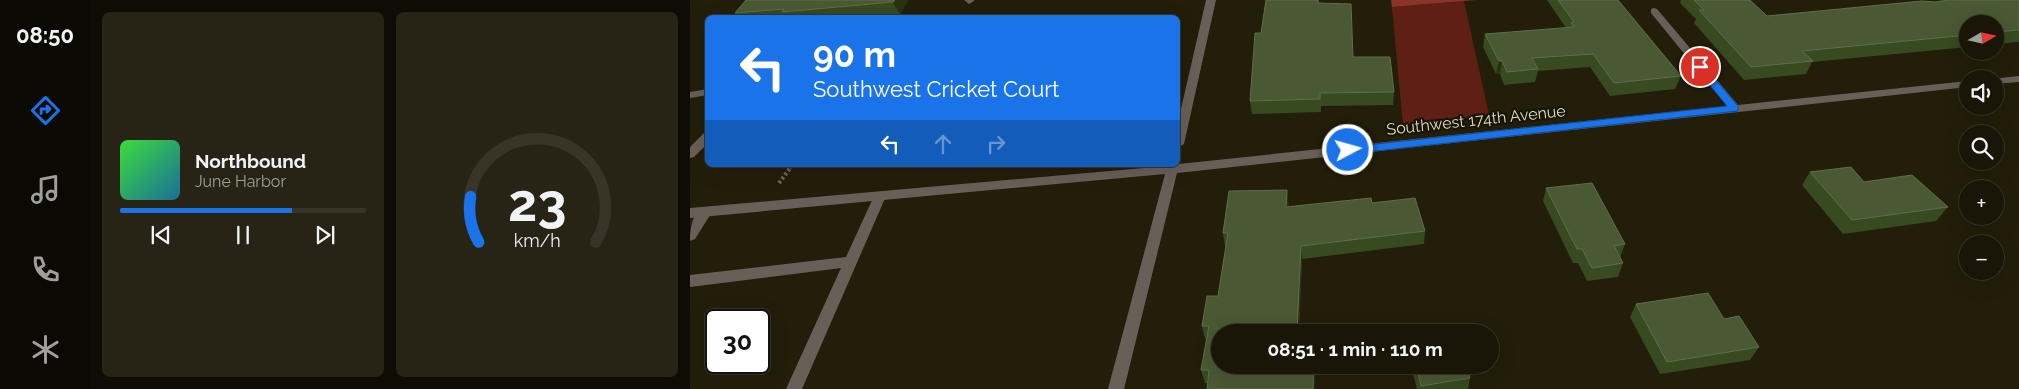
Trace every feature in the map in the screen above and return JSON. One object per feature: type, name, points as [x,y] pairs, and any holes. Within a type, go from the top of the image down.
[{"type":"street","points":[[1180,135],[1211,0]]},
{"type":"street","points":[[1654,11],[1735,109]]},
{"type":"street","points":[[2004,80],[2019,79]]},
{"type":"street","name":"Southwest 174th Avenue","points":[[1180,166],[1959,85]]},
{"type":"street","points":[[690,95],[705,92]]},
{"type":"street","points":[[690,154],[705,139]]},
{"type":"street","points":[[1116,389],[1172,167]]},
{"type":"street","name":"Southwest 174th Avenue","points":[[690,213],[1172,167]]},
{"type":"street","points":[[794,389],[880,196]]},
{"type":"street","points":[[690,236],[706,212]]},
{"type":"street","points":[[690,280],[850,262]]},
{"type":"path","points":[[777,185],[791,167]]},
{"type":"shaded area","points":[[1391,0],[1476,0],[1392,7]]},
{"type":"shaded area","points":[[1464,1],[1489,115],[1403,125],[1392,7]]},
{"type":"building","points":[[746,0],[895,0],[893,2],[782,12],[784,9],[735,13]]},
{"type":"building","points":[[1266,0],[1318,0],[1318,3],[1351,4],[1353,57],[1390,57],[1394,92],[1320,93],[1320,99],[1250,101],[1255,33],[1261,33]]},
{"type":"building","points":[[1558,0],[1618,0],[1681,76],[1614,83],[1593,54],[1532,58],[1538,69],[1507,72],[1485,34],[1574,27],[1571,23],[1574,22]]},
{"type":"building","points":[[1694,0],[1750,0],[1767,16],[1922,1],[2019,0],[2019,30],[2004,31],[2004,15],[1959,15],[1959,36],[1802,51],[1813,61],[1751,67],[1699,10],[1704,10]]},
{"type":"building","points":[[1851,167],[1864,182],[1912,175],[1948,207],[1852,220],[1810,172]]},
{"type":"building","points":[[1592,183],[1625,244],[1614,246],[1623,263],[1592,268],[1582,249],[1577,249],[1546,188]]},
{"type":"building","points":[[1287,190],[1286,207],[1371,198],[1372,203],[1415,198],[1425,231],[1301,246],[1297,324],[1211,324],[1211,374],[1314,374],[1313,389],[1207,389],[1209,370],[1201,370],[1209,326],[1202,326],[1207,296],[1218,296],[1228,233],[1223,233],[1229,191]]},
{"type":"building","points":[[1708,293],[1724,319],[1739,316],[1759,347],[1667,362],[1636,304]]},
{"type":"building","points":[[1418,374],[1469,374],[1470,378],[1421,386]]},
{"type":"route","points":[[1348,150],[1735,109],[1700,67]]}]
